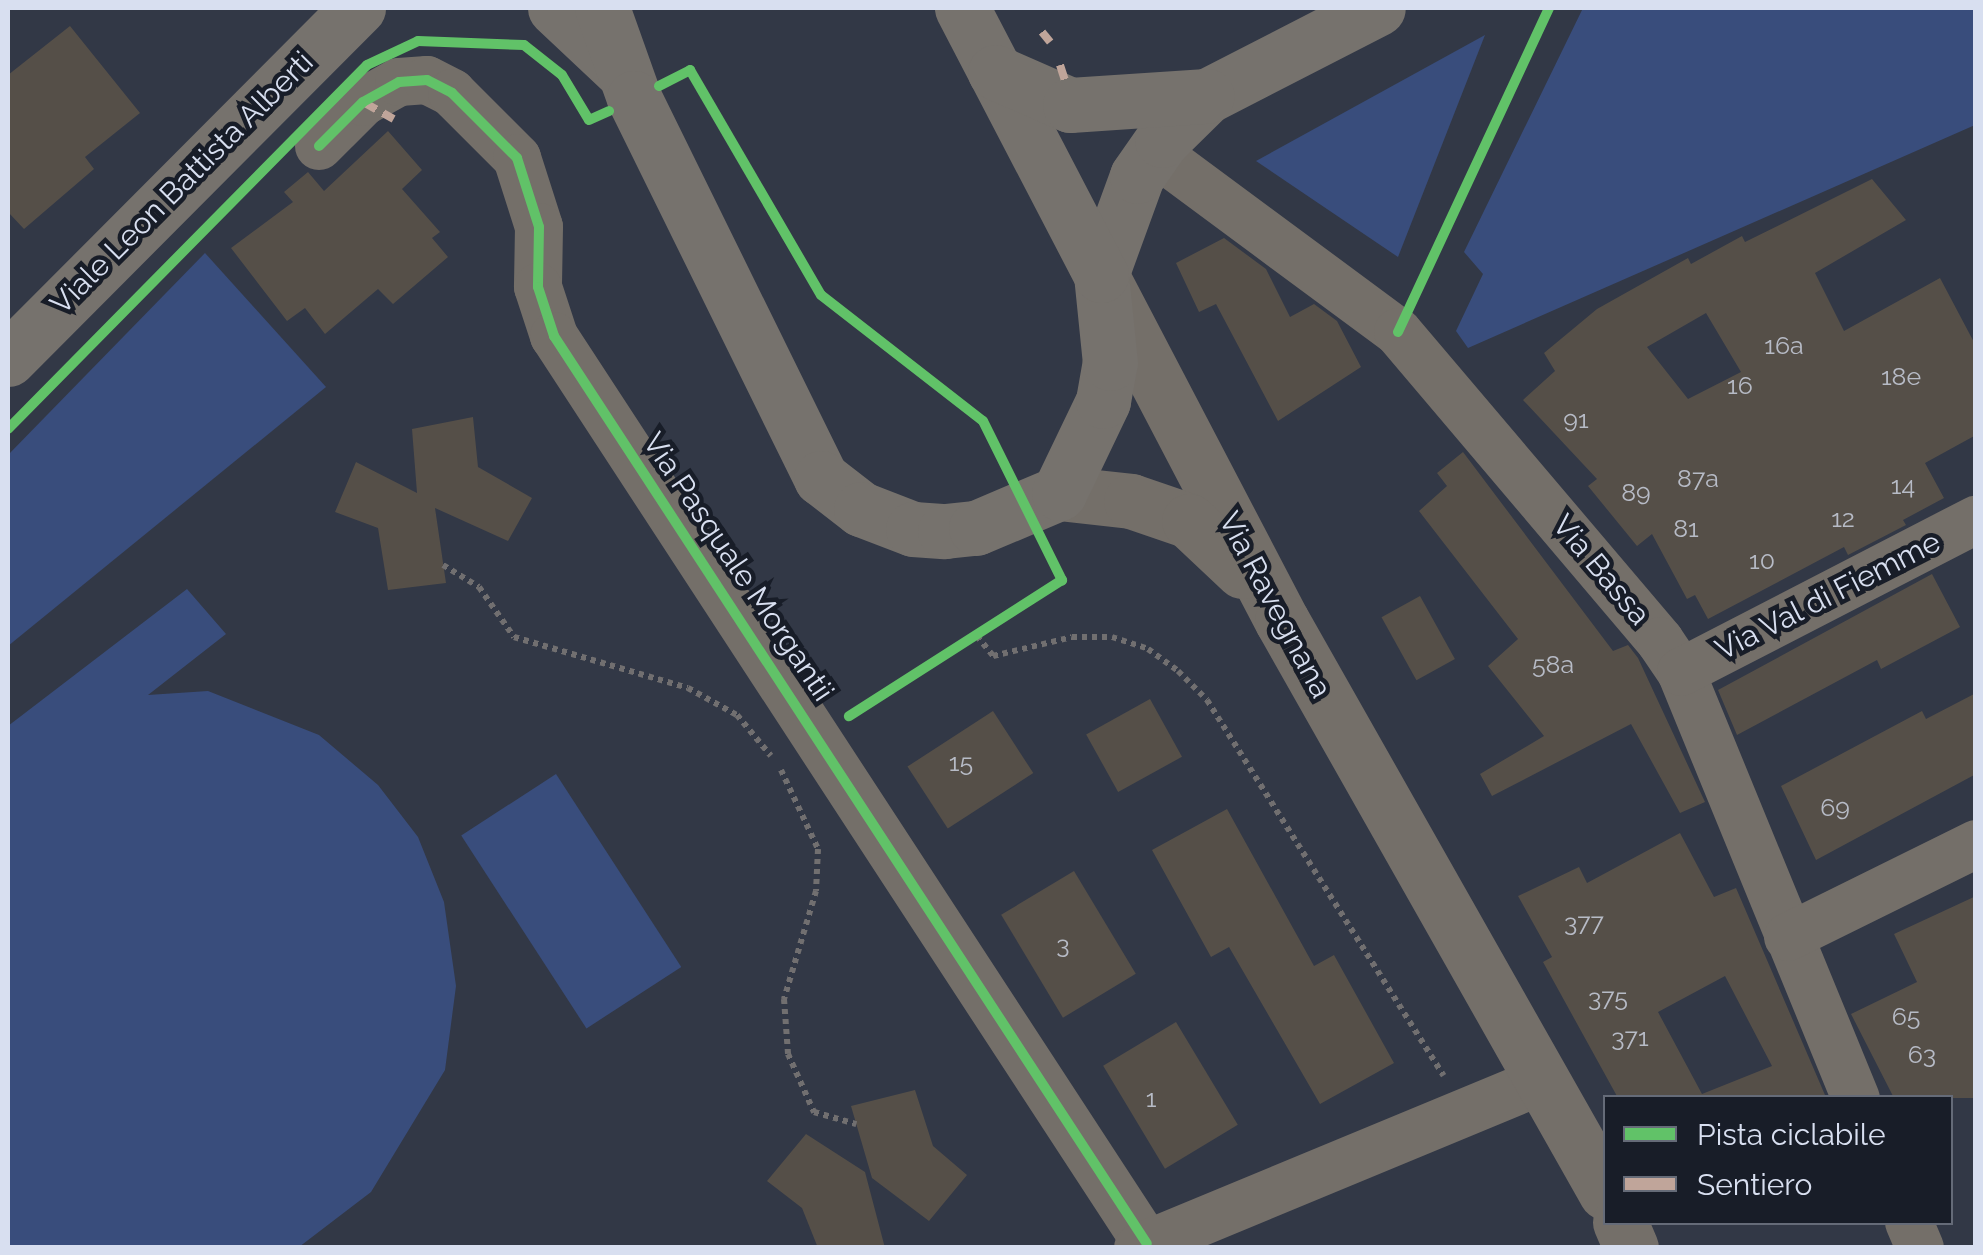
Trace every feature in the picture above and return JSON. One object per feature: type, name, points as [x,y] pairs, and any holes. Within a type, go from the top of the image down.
[{"type":"main road","points":[[512,8],[577,15],[622,71],[821,478],[861,509],[929,530],[976,528],[1059,493],[1097,414],[1110,363],[1101,275],[1137,176],[1207,96],[1378,8]]},
{"type":"main road","name":"Via Ravegnana","points":[[962,8],[1101,275]]},
{"type":"main road","name":"Viale Leon Battista Alberti","points":[[8,359],[363,12]]},
{"type":"main road","points":[[995,72],[1070,105],[1207,96]]},
{"type":"street","name":"Via Pasquale Morgantii","points":[[318,146],[362,102],[399,82],[428,80],[452,92],[516,158],[538,226],[538,287],[554,336],[1142,1246]]},
{"type":"street","name":"Via Bassa","points":[[1174,167],[1398,332],[1681,672],[1855,1095]]},
{"type":"street","name":"Via Ravegnana","points":[[1101,275],[1282,621],[1603,1188]]},
{"type":"street","points":[[1059,493],[1131,501],[1189,521],[1234,560],[1282,621]]},
{"type":"street","name":"Via Val di Fiemme","points":[[1681,672],[1976,520]]},
{"type":"street","points":[[1788,937],[1976,844]]},
{"type":"street","points":[[1142,1246],[1544,1080]]},
{"type":"street","points":[[1621,1225],[1632,1248]]},
{"type":"path","points":[[443,565],[479,586],[514,637],[688,688],[736,715],[776,762],[818,849],[816,892],[784,999],[788,1054],[814,1112],[856,1124]]},
{"type":"path","points":[[961,646],[991,627]]},
{"type":"path","points":[[977,636],[993,656],[1072,637],[1112,637],[1148,649],[1178,671],[1206,700],[1431,1062],[1450,1081]]},
{"type":"shaded area","points":[[1583,8],[1975,8],[1975,125],[1468,348],[1456,331],[1483,274],[1464,252]]},
{"type":"shaded area","points":[[1485,35],[1398,257],[1256,161]]},
{"type":"shaded area","points":[[205,253],[326,387],[8,646],[8,455]]},
{"type":"shaded area","points":[[187,589],[226,634],[148,695],[208,691],[319,735],[378,785],[418,837],[444,902],[456,986],[445,1070],[371,1192],[299,1247],[8,1247],[8,726]]},
{"type":"shaded area","points":[[556,774],[681,967],[586,1028],[461,836]]},
{"type":"building","points":[[70,26],[140,113],[85,157],[94,169],[24,229],[8,212],[8,75]]},
{"type":"building","points":[[388,131],[422,170],[402,189],[440,232],[432,238],[448,257],[393,304],[378,289],[325,334],[305,308],[287,321],[231,248],[293,202],[284,192],[308,172],[324,191]]},
{"type":"building","points":[[1872,179],[1906,220],[1815,273],[1844,331],[1940,278],[1976,346],[1976,435],[1925,463],[1944,498],[1903,520],[1906,525],[1848,555],[1844,547],[1708,619],[1695,595],[1687,599],[1652,534],[1637,546],[1588,486],[1597,479],[1523,400],[1555,371],[1544,353],[1597,309],[1688,258],[1691,264],[1742,236],[1745,242]],"holes":[[[1706,313],[1741,372],[1688,399],[1647,347]]]},
{"type":"building","points":[[1224,238],[1266,269],[1290,317],[1314,304],[1337,321],[1361,367],[1278,421],[1216,304],[1199,312],[1176,263]]},
{"type":"building","points":[[473,417],[478,467],[532,498],[508,541],[435,508],[446,583],[388,590],[378,528],[335,512],[356,462],[417,493],[412,429]]},
{"type":"building","points":[[1463,452],[1613,651],[1628,645],[1638,658],[1705,802],[1680,813],[1631,724],[1492,796],[1480,774],[1544,736],[1488,666],[1518,639],[1419,511],[1447,486],[1437,473]]},
{"type":"building","points":[[1932,574],[1960,627],[1881,669],[1877,660],[1737,735],[1718,690]]},
{"type":"building","points":[[1420,596],[1455,659],[1416,680],[1382,617]]},
{"type":"building","points":[[1976,693],[1976,774],[1816,860],[1781,786],[1922,711],[1926,719]]},
{"type":"building","points":[[1150,699],[1182,757],[1118,792],[1086,734]]},
{"type":"building","points":[[993,711],[1033,773],[948,829],[907,767]]},
{"type":"building","points":[[1227,809],[1314,966],[1334,955],[1394,1063],[1320,1104],[1229,947],[1211,957],[1152,850]]},
{"type":"building","points":[[1680,833],[1714,897],[1736,888],[1825,1095],[1616,1095],[1543,962],[1552,957],[1518,896],[1579,867],[1587,883]],"holes":[[[1725,976],[1772,1066],[1702,1094],[1658,1012]]]},
{"type":"building","points":[[1074,871],[1136,974],[1063,1018],[1001,915]]},
{"type":"building","points":[[1976,896],[1976,1098],[1892,1095],[1851,1014],[1917,982],[1894,934]]},
{"type":"building","points":[[1176,1022],[1238,1125],[1165,1169],[1103,1066]]},
{"type":"building","points":[[915,1090],[933,1146],[967,1175],[929,1221],[872,1178],[851,1106]]},
{"type":"building","points":[[806,1134],[865,1172],[885,1248],[818,1248],[802,1208],[767,1181]]},
{"type":"marked path","points":[[1042,32],[1050,42]]},
{"type":"marked path","points":[[1060,65],[1067,86]]},
{"type":"marked path","points":[[363,102],[394,119]]},
{"type":"cycle path","points":[[1398,332],[1549,8]]},
{"type":"cycle path","points":[[8,429],[367,65],[418,41],[524,45],[562,75],[589,120],[609,111]]},
{"type":"cycle path","points":[[659,86],[690,70],[821,295],[983,421],[1062,580],[849,716]]},
{"type":"cycle path","points":[[319,146],[363,102],[399,82],[427,80],[452,93],[517,158],[539,227],[538,287],[554,336],[1147,1244]]}]
